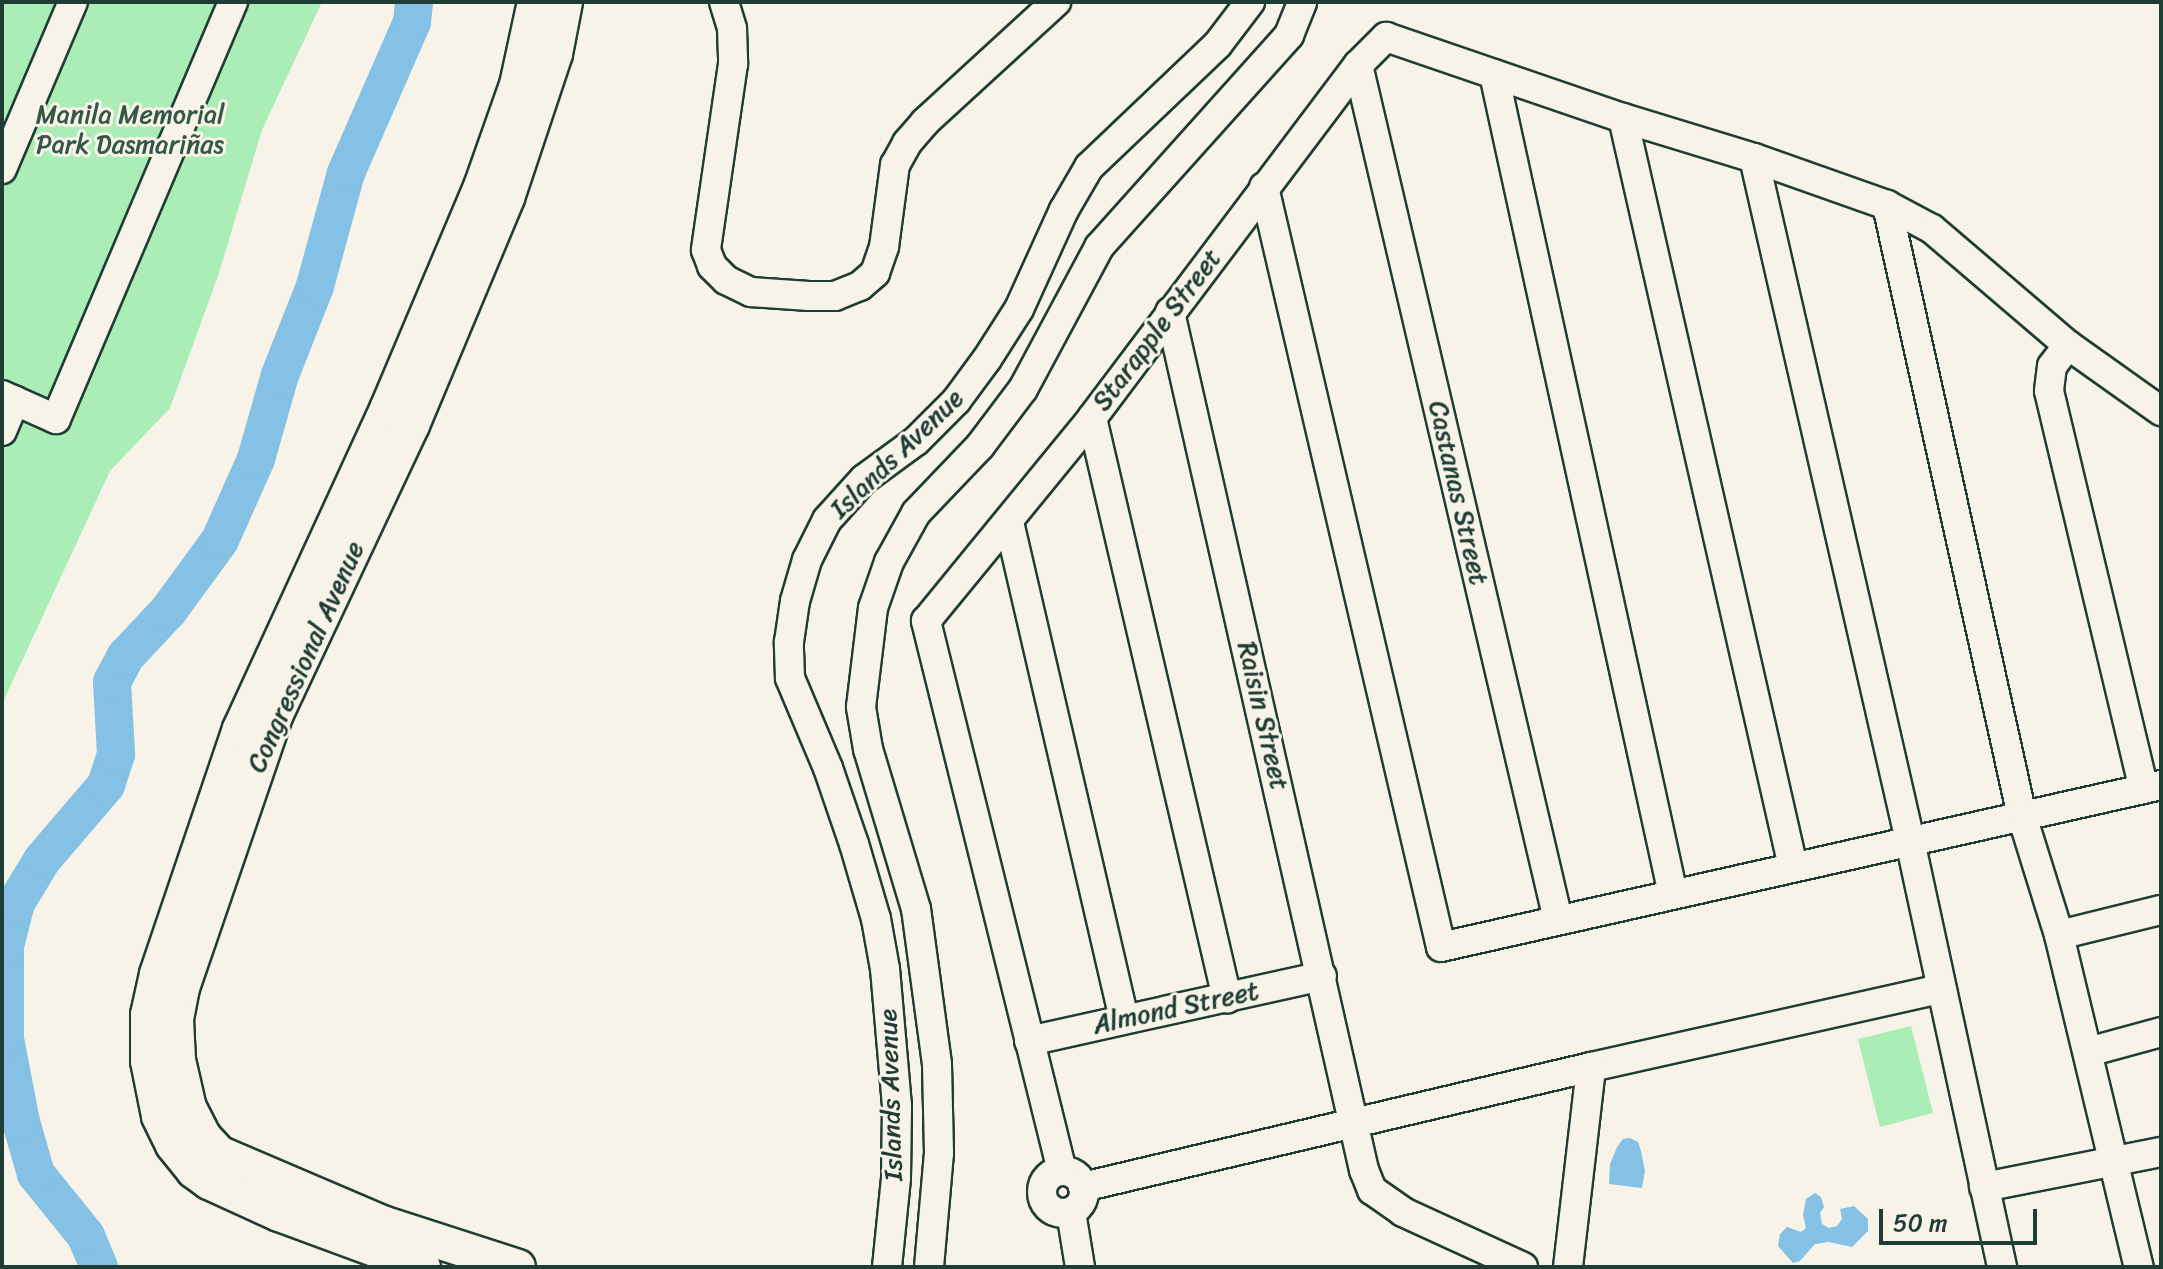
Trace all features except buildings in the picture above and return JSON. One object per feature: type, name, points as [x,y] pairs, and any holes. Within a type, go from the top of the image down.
[{"type":"main road","name":"Congressional Avenue","points":[[423,1267],[279,1214],[209,1182],[194,1171],[173,1145],[159,1116],[148,1061],[148,1015],[157,974],[240,729],[388,407],[481,187],[517,85],[535,2]]},
{"type":"main road","name":"Congressional Avenue","points":[[518,1267],[382,1223],[219,1153],[198,1129],[189,1108],[178,1060],[176,1019],[182,988],[272,725],[412,425],[507,198],[555,54],[565,2]]},
{"type":"street","points":[[2,169],[73,2]]},
{"type":"street","points":[[2,431],[8,398],[56,419],[233,2]]},
{"type":"street","points":[[724,2],[732,29],[733,64],[706,250],[712,266],[726,280],[751,292],[809,296],[835,296],[860,286],[875,273],[884,247],[895,165],[907,143],[925,122],[1056,2]]},
{"type":"street","name":"Islands Avenue","points":[[887,1267],[896,1178],[897,1106],[888,999],[876,919],[828,768],[790,678],[793,615],[807,560],[827,520],[864,479],[916,441],[956,401],[987,359],[1019,309],[1064,210],[1089,167],[1218,44],[1250,2]]},
{"type":"street","name":"Islands Avenue","points":[[929,1267],[940,1110],[916,909],[868,749],[861,707],[873,608],[889,562],[916,513],[980,446],[1023,389],[1099,247],[1289,35],[1302,2]]},
{"type":"street","name":"Starapple Street","points":[[1029,1041],[926,621],[1092,418],[1358,65],[1386,37],[1494,74]]},
{"type":"street","name":"Castanas Street","points":[[1358,65],[1558,920]]},
{"type":"street","points":[[1494,74],[1754,158],[1887,205],[1932,229],[2068,345],[2161,411]]},
{"type":"street","points":[[1494,74],[1673,894]]},
{"type":"street","points":[[1623,118],[1793,867]]},
{"type":"street","points":[[1754,158],[1910,841],[2002,1267]]},
{"type":"street","points":[[1264,187],[1441,947],[2152,787],[2049,391],[2052,366],[2068,345]]},
{"type":"street","points":[[1887,205],[2022,816],[2059,935],[2111,1162],[2139,1267]]},
{"type":"street","name":"Raisin Street","points":[[1170,312],[1322,976],[1352,1122],[1372,1190],[1403,1212],[1523,1267]]},
{"type":"street","points":[[1092,418],[1227,998]]},
{"type":"street","points":[[1009,522],[1124,1019]]},
{"type":"street","points":[[876,919],[916,909]]},
{"type":"street","points":[[2059,935],[2161,910]]},
{"type":"street","name":"Almond Street","points":[[1029,1041],[1322,976]]},
{"type":"street","points":[[1072,1190],[1352,1122],[1941,989]]},
{"type":"street","points":[[2088,1052],[2161,1032]]},
{"type":"street","points":[[1029,1041],[1072,1190],[1080,1267]]},
{"type":"street","points":[[1568,1267],[1591,1067]]},
{"type":"street","points":[[1984,1187],[2161,1152]]},
{"type":"green space","name":"Manila Memorial Park Dasmariñas","points":[[2,2],[322,2],[262,130],[218,276],[170,408],[110,471],[2,704]]},
{"type":"green space","points":[[1911,1026],[1933,1113],[1880,1127],[1858,1039]]},
{"type":"water","points":[[1623,1139],[1638,1142],[1641,1151],[1645,1171],[1642,1188],[1609,1184],[1610,1164],[1617,1147]]},
{"type":"water","points":[[1815,1193],[1821,1197],[1824,1207],[1820,1213],[1822,1224],[1829,1228],[1837,1226],[1842,1219],[1840,1209],[1854,1206],[1868,1219],[1868,1231],[1852,1247],[1829,1242],[1815,1244],[1800,1261],[1793,1263],[1778,1246],[1780,1234],[1787,1227],[1801,1232],[1806,1228],[1803,1215],[1806,1199]]},
{"type":"waterway","points":[[99,1267],[86,1236],[36,1174],[21,1122],[5,1039],[5,946],[16,903],[42,860],[106,785],[116,754],[112,682],[126,656],[169,610],[220,540],[256,459],[280,375],[315,286],[346,173],[412,22],[414,2]]}]
